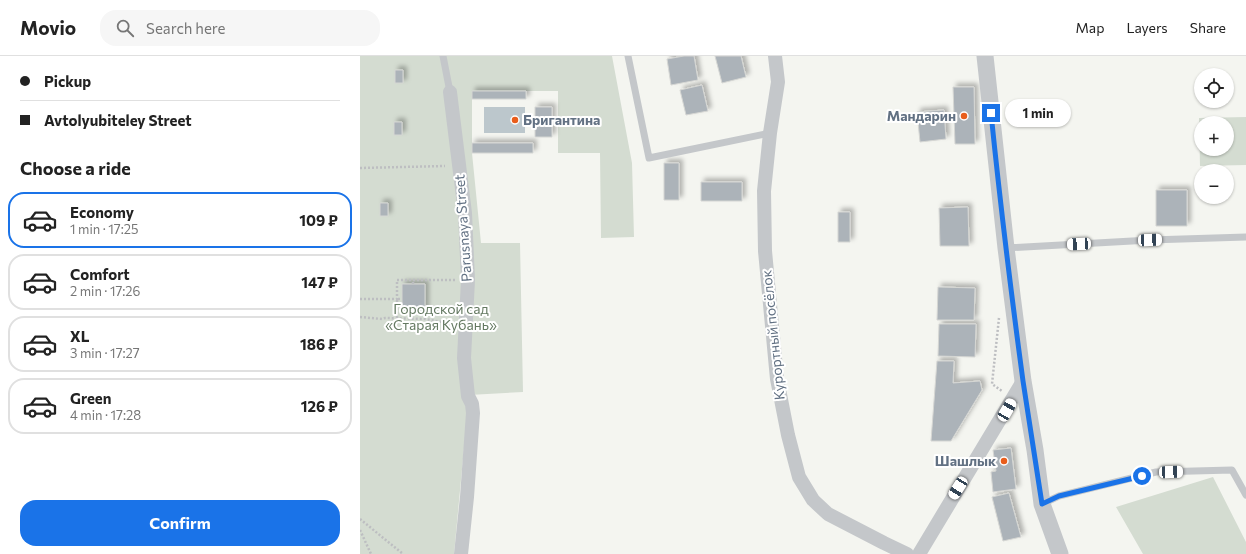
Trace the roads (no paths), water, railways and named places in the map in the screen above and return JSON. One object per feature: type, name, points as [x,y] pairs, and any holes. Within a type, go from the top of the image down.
[{"type":"street","name":"Курортный посёлок","points":[[775,56],[778,82],[770,133],[764,191],[765,251],[769,305],[781,408],[799,477],[814,500],[828,514],[884,544],[907,554]]},
{"type":"street","points":[[986,56],[1006,248],[1023,381],[1035,450],[1042,504],[1060,554]]},
{"type":"street","name":"Parusnaya Street","points":[[450,92],[464,213],[468,280],[464,358],[468,396],[472,404],[473,413],[461,554]]},
{"type":"street","points":[[919,554],[1013,400],[1023,381]]},
{"type":"lane","points":[[443,56],[450,92]]},
{"type":"lane","points":[[628,56],[649,158],[770,133]]},
{"type":"lane","points":[[1006,248],[1150,240],[1246,237]]},
{"type":"lane","points":[[1042,504],[1059,496],[1156,472],[1232,470],[1246,495]]},
{"type":"place","name":"Мандарин","points":[[964,116]]},
{"type":"place","name":"Бригантина","points":[[515,120]]},
{"type":"place","name":"Шашлык","points":[[1004,461]]},
{"type":"park label","name":"Городской сад «Старая Кубань»","points":[[441,318]]}]
